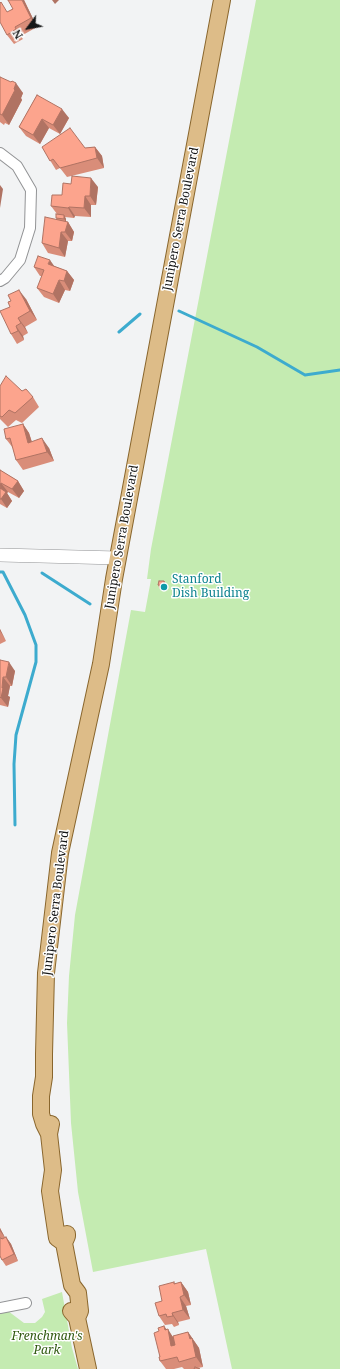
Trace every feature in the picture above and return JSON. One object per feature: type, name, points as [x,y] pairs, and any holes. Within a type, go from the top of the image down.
[{"type":"main road","name":"Junipero Serra Boulevard","points":[[88,1369],[77,1318],[80,1311],[78,1293],[72,1285],[64,1243],[67,1236],[59,1187],[53,1170],[49,1134],[52,1111],[44,1077],[46,973],[60,853],[101,664],[118,558],[222,0]]},
{"type":"street","points":[[0,153],[17,166],[31,190],[30,228],[20,260],[5,278],[0,281]]},
{"type":"street","points":[[0,555],[118,558]]},
{"type":"street","points":[[0,1308],[26,1303]]},
{"type":"green space","points":[[256,0],[340,0],[340,1369],[232,1369],[206,1249],[93,1272],[78,1192],[71,1123],[67,1023],[69,976],[75,915],[131,610],[145,612],[151,579],[147,579],[151,549]]},
{"type":"green space","name":"Frenchman's Park","points":[[62,1292],[72,1348],[78,1369],[0,1369],[0,1313],[8,1311],[24,1323],[35,1323],[45,1312],[42,1299]]},
{"type":"building","points":[[8,0],[22,0],[31,18],[15,27],[16,29],[7,35],[0,22],[0,3],[1,2],[7,12],[13,9]]},
{"type":"building","points":[[0,77],[16,83],[15,90],[2,115],[0,114]]},
{"type":"building","points":[[37,95],[62,109],[53,125],[42,119],[33,135],[19,127]]},
{"type":"building","points":[[70,128],[85,148],[95,147],[97,158],[60,168],[53,159],[50,161],[42,147]]},
{"type":"building","points":[[72,176],[91,178],[90,196],[85,196],[84,208],[51,206],[52,195],[62,195],[63,183],[71,184]]},
{"type":"building","points":[[56,214],[64,215],[64,219],[56,218]]},
{"type":"building","points":[[45,217],[68,222],[65,232],[61,232],[59,248],[42,243]]},
{"type":"building","points":[[38,256],[50,260],[48,264],[67,271],[64,281],[59,280],[53,294],[37,288],[44,270],[34,267]]},
{"type":"building","points":[[19,290],[30,311],[18,318],[21,323],[16,326],[18,331],[11,334],[0,311],[10,307],[8,302],[11,301],[8,295]]},
{"type":"building","points":[[6,376],[22,391],[26,389],[33,397],[15,413],[9,410],[2,417],[0,416],[0,386]]},
{"type":"building","points":[[23,424],[28,443],[42,438],[47,452],[16,460],[10,438],[6,439],[4,429]]},
{"type":"building","points":[[0,470],[18,481],[12,489],[1,483],[0,485]]},
{"type":"building","points":[[0,488],[6,492],[1,499],[0,499]]},
{"type":"building","points":[[159,581],[164,581],[164,586],[158,585]]},
{"type":"building","points":[[0,660],[9,662],[6,677],[3,677],[1,698],[0,697]]},
{"type":"building","points":[[6,1237],[14,1254],[2,1260],[0,1256],[0,1238],[2,1239]]},
{"type":"building","points":[[174,1282],[174,1284],[181,1282],[184,1295],[180,1297],[183,1310],[172,1313],[173,1316],[167,1317],[166,1314],[159,1316],[155,1303],[162,1301],[159,1286]]},
{"type":"building","points":[[164,1326],[165,1330],[168,1329],[171,1346],[175,1345],[173,1336],[188,1332],[190,1339],[192,1338],[196,1357],[179,1362],[177,1357],[160,1361],[154,1333],[159,1331],[158,1328]]},
{"type":"waterway","points":[[179,311],[257,347],[305,375],[340,370]]},
{"type":"waterway","points":[[119,332],[140,314]]},
{"type":"waterway","points":[[0,572],[3,572],[25,615],[36,645],[36,662],[16,735],[14,764],[15,825]]},
{"type":"waterway","points":[[42,573],[90,604]]},
{"type":"place","name":"Stanford Dish Building","points":[[164,587]]}]
